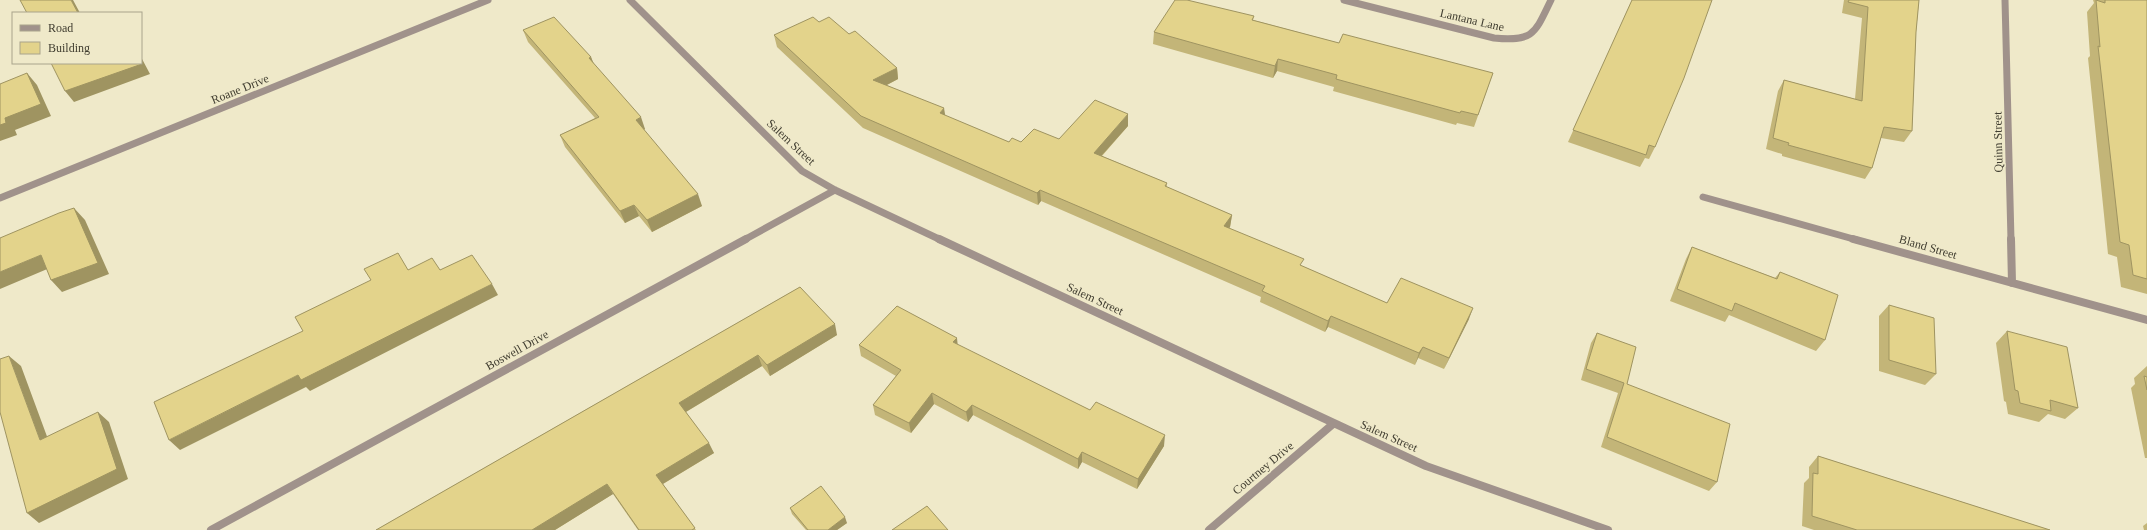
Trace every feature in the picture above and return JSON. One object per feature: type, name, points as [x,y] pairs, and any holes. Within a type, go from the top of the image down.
[{"type":"street","name":"Roane Drive","points":[[0,198],[488,0]]},
{"type":"street","name":"Salem Street","points":[[630,0],[802,171],[835,190],[1333,424],[1426,466],[1608,530]]},
{"type":"street","name":"Lantana Lane","points":[[1344,0],[1494,38],[1519,40],[1528,38],[1535,32],[1551,0]]},
{"type":"street","name":"Quinn Street","points":[[2005,0],[2012,283]]},
{"type":"street","name":"Boswell Drive","points":[[210,530],[835,190]]},
{"type":"street","name":"Bland Street","points":[[1703,197],[2147,320]]},
{"type":"street","name":"Courtney Drive","points":[[1209,530],[1333,424]]},
{"type":"building","points":[[20,0],[71,0],[77,12],[26,12]]},
{"type":"building","points":[[1175,0],[1187,0],[1254,16],[1252,20],[1339,43],[1343,34],[1493,73],[1478,115],[1461,111],[1460,113],[1336,79],[1337,75],[1278,59],[1275,66],[1154,32]]},
{"type":"building","points":[[1632,0],[1712,0],[1684,78],[1655,147],[1649,145],[1646,155],[1573,130]]},
{"type":"building","points":[[1849,0],[1919,0],[1916,32],[1912,131],[1884,127],[1872,168],[1788,145],[1789,143],[1773,138],[1784,80],[1862,101],[1868,7],[1848,2]]},
{"type":"building","points":[[2096,0],[2105,3],[2105,0],[2147,0],[2147,279],[2133,275],[2129,245],[2120,242],[2098,46],[2100,47]]},
{"type":"building","points":[[554,17],[591,57],[589,58],[641,117],[636,120],[698,194],[647,220],[634,205],[620,211],[560,135],[599,117],[523,30]]},
{"type":"building","points":[[813,17],[819,22],[829,17],[849,34],[855,31],[897,68],[873,80],[944,108],[940,113],[1009,142],[1012,138],[1021,142],[1034,129],[1059,139],[1095,100],[1128,114],[1094,153],[1167,183],[1165,186],[1232,215],[1224,226],[1304,259],[1300,265],[1387,303],[1401,278],[1473,308],[1449,358],[1423,347],[1419,353],[1331,316],[1328,321],[1262,291],[1265,286],[1040,190],[1037,193],[861,116],[774,35]]},
{"type":"building","points":[[52,64],[142,64],[65,91]]},
{"type":"building","points":[[27,73],[41,104],[5,118],[6,123],[0,125],[0,84]]},
{"type":"building","points":[[74,208],[98,263],[51,280],[41,255],[0,272],[0,238]]},
{"type":"building","points":[[1692,247],[1777,279],[1780,272],[1838,295],[1825,340],[1735,303],[1732,311],[1677,289]]},
{"type":"building","points":[[398,253],[408,270],[432,258],[440,270],[472,255],[492,284],[301,380],[298,375],[169,440],[154,402],[303,331],[295,317],[371,280],[364,269]]},
{"type":"building","points":[[800,287],[835,324],[767,365],[758,355],[679,403],[709,443],[656,475],[695,528],[692,530],[639,530],[607,484],[532,530],[376,530]]},
{"type":"building","points":[[1889,305],[1934,318],[1936,374],[1889,360]]},
{"type":"building","points":[[897,306],[957,338],[953,342],[1090,410],[1096,402],[1165,435],[1138,479],[1082,452],[1078,459],[972,405],[966,412],[932,393],[909,423],[873,405],[901,370],[859,345]]},
{"type":"building","points":[[2007,331],[2067,347],[2078,408],[2050,400],[2051,411],[2020,403],[2018,391],[2015,390]]},
{"type":"building","points":[[1597,333],[1636,347],[1627,384],[1730,424],[1717,482],[1607,437],[1624,383],[1586,369]]},
{"type":"building","points":[[9,356],[40,440],[98,412],[117,469],[27,513],[0,412],[0,359]]},
{"type":"building","points":[[2144,376],[2147,377],[2147,390]]},
{"type":"building","points":[[1818,456],[2050,530],[1857,530],[1812,516],[1813,473],[1818,474]]},
{"type":"building","points":[[821,486],[845,517],[828,530],[808,530],[790,508]]},
{"type":"building","points":[[927,506],[948,530],[892,530]]}]
